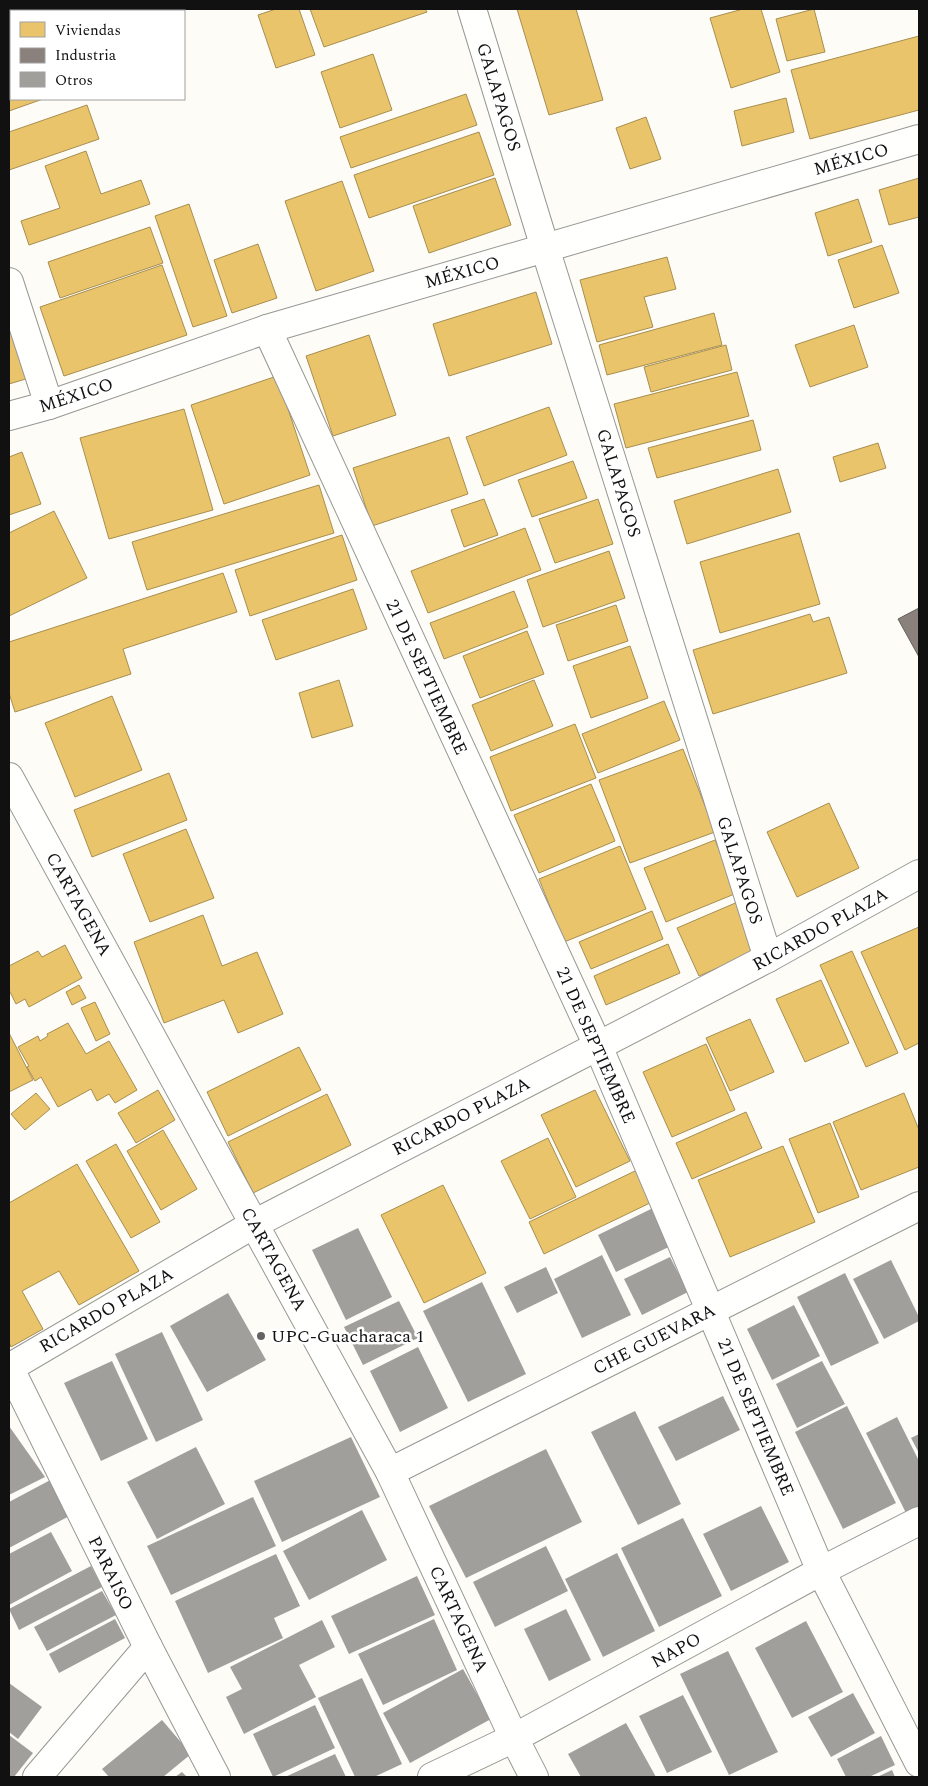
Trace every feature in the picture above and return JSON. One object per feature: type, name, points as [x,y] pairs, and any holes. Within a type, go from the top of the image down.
[{"type":"street","name":"GALAPAGOS","points":[[472,9],[768,958]]},
{"type":"street","name":"MÉXICO","points":[[9,416],[49,405],[267,329],[919,139]]},
{"type":"street","points":[[9,282],[49,405]]},
{"type":"street","name":"21 DE SEPTIEMBRE","points":[[267,329],[598,1046],[821,1571],[919,1763]]},
{"type":"street","name":"CARTAGENA","points":[[9,777],[390,1472],[534,1777]]},
{"type":"street","name":"RICARDO PLAZA","points":[[9,1367],[254,1224],[768,958],[919,874]]},
{"type":"street","name":"CHE GUEVARA","points":[[390,1472],[919,1206]]},
{"type":"street","name":"PARAISO","points":[[9,1367],[148,1647],[216,1777]]},
{"type":"street","name":"NAPO","points":[[432,1777],[514,1738],[821,1571],[919,1521]]},
{"type":"street","points":[[37,1777],[148,1647]]},
{"type":"building: Viviendas","points":[[156,9],[180,9],[178,10]]},
{"type":"building: Viviendas","points":[[276,9],[299,9],[315,55],[276,68],[258,15]]},
{"type":"building: Viviendas","points":[[310,9],[425,9],[427,12],[324,47]]},
{"type":"building: Viviendas","points":[[517,9],[576,9],[603,100],[549,115]]},
{"type":"building: Viviendas","points":[[743,9],[761,9],[780,72],[731,88],[710,18]]},
{"type":"building: Viviendas","points":[[814,9],[825,52],[787,61],[776,19]]},
{"type":"building: Viviendas","points":[[9,27],[10,27],[10,60]]},
{"type":"building: Viviendas","points":[[919,36],[919,110],[810,139],[791,70]]},
{"type":"building: Viviendas","points":[[373,54],[392,110],[340,128],[321,72]]},
{"type":"building: Viviendas","points":[[9,66],[10,100],[40,100],[9,111]]},
{"type":"building: Viviendas","points":[[466,94],[477,125],[351,168],[340,137]]},
{"type":"building: Viviendas","points":[[786,98],[794,132],[742,146],[734,111]]},
{"type":"building: Viviendas","points":[[87,105],[99,139],[9,170],[9,132]]},
{"type":"building: Viviendas","points":[[646,117],[661,159],[630,169],[616,128]]},
{"type":"building: Viviendas","points":[[479,132],[494,175],[369,218],[354,175]]},
{"type":"building: Viviendas","points":[[86,151],[101,194],[141,180],[150,204],[29,245],[21,221],[60,208],[45,166]]},
{"type":"building: Viviendas","points":[[495,178],[511,225],[429,253],[413,206]]},
{"type":"building: Viviendas","points":[[919,178],[919,217],[889,225],[879,190]]},
{"type":"building: Viviendas","points":[[342,181],[374,271],[316,291],[285,201]]},
{"type":"building: Viviendas","points":[[858,199],[872,242],[828,256],[815,213]]},
{"type":"building: Viviendas","points":[[189,204],[227,316],[193,327],[155,216]]},
{"type":"building: Viviendas","points":[[150,227],[163,263],[60,298],[48,262]]},
{"type":"building: Viviendas","points":[[258,244],[277,298],[232,313],[214,260]]},
{"type":"building: Viviendas","points":[[882,245],[899,293],[854,308],[838,260]]},
{"type":"building: Viviendas","points":[[667,257],[676,289],[644,297],[653,327],[597,342],[580,280]]},
{"type":"building: Viviendas","points":[[162,265],[187,335],[64,376],[40,307]]},
{"type":"building: Viviendas","points":[[536,292],[552,344],[449,376],[433,324]]},
{"type":"building: Viviendas","points":[[714,313],[722,345],[607,375],[599,345]]},
{"type":"building: Viviendas","points":[[9,325],[29,378],[9,384]]},
{"type":"building: Viviendas","points":[[854,325],[868,367],[810,387],[795,345]]},
{"type":"building: Viviendas","points":[[369,335],[396,415],[333,436],[306,356]]},
{"type":"building: Viviendas","points":[[726,345],[732,370],[651,392],[644,367]]},
{"type":"building: Viviendas","points":[[737,372],[749,416],[626,448],[614,404]]},
{"type":"building: Viviendas","points":[[277,376],[310,475],[224,504],[191,405]]},
{"type":"building: Viviendas","points":[[549,407],[567,455],[484,486],[466,437]]},
{"type":"building: Viviendas","points":[[184,409],[213,510],[109,539],[80,438]]},
{"type":"building: Viviendas","points":[[753,420],[761,450],[657,478],[648,448]]},
{"type":"building: Viviendas","points":[[449,437],[468,494],[372,526],[353,468]]},
{"type":"building: Viviendas","points":[[878,443],[886,468],[840,482],[833,457]]},
{"type":"building: Viviendas","points":[[22,452],[41,504],[9,515],[9,457]]},
{"type":"building: Viviendas","points":[[573,461],[587,498],[532,517],[518,480]]},
{"type":"building: Viviendas","points":[[778,469],[791,512],[687,544],[674,501]]},
{"type":"building: Viviendas","points":[[319,485],[334,533],[147,590],[132,542]]},
{"type":"building: Viviendas","points":[[484,499],[498,535],[464,547],[451,510]]},
{"type":"building: Viviendas","points":[[598,499],[613,544],[555,563],[539,519]]},
{"type":"building: Viviendas","points":[[54,511],[87,578],[9,616],[9,533]]},
{"type":"building: Viviendas","points":[[525,528],[541,570],[428,613],[411,571]]},
{"type":"building: Viviendas","points":[[799,533],[820,604],[720,633],[700,562]]},
{"type":"building: Viviendas","points":[[342,535],[357,580],[250,616],[235,570]]},
{"type":"building: Viviendas","points":[[609,551],[625,598],[543,627],[527,580]]},
{"type":"building: Viviendas","points":[[223,573],[237,612],[123,649],[131,674],[15,712],[9,693],[9,642]]},
{"type":"building: Viviendas","points":[[353,589],[367,629],[276,660],[262,620]]},
{"type":"building: Viviendas","points":[[514,591],[528,627],[444,659],[430,623]]},
{"type":"building: Viviendas","points":[[616,605],[628,641],[568,661],[556,625]]},
{"type":"building: Viviendas","points":[[810,614],[813,622],[829,617],[847,673],[713,714],[693,650]]},
{"type":"building: Viviendas","points":[[527,631],[544,674],[480,698],[463,656]]},
{"type":"building: Viviendas","points":[[630,646],[648,698],[591,718],[573,666]]},
{"type":"building: Viviendas","points":[[339,680],[353,726],[312,738],[299,693]]},
{"type":"building: Viviendas","points":[[534,680],[553,726],[491,751],[472,705]]},
{"type":"building: Viviendas","points":[[112,696],[142,770],[75,797],[45,723]]},
{"type":"building: Viviendas","points":[[664,701],[680,740],[598,773],[582,734]]},
{"type":"building: Viviendas","points":[[575,724],[596,778],[511,811],[490,757]]},
{"type":"building: Viviendas","points":[[683,749],[715,832],[630,863],[599,780]]},
{"type":"building: Viviendas","points":[[169,773],[187,820],[92,857],[74,810]]},
{"type":"building: Viviendas","points":[[591,784],[615,841],[539,873],[514,815]]},
{"type":"building: Viviendas","points":[[829,803],[859,868],[797,897],[767,832]]},
{"type":"building: Viviendas","points":[[186,829],[214,898],[150,922],[123,854]]},
{"type":"building: Viviendas","points":[[715,840],[737,893],[666,922],[644,868]]},
{"type":"building: Viviendas","points":[[620,846],[646,909],[564,942],[539,879]]},
{"type":"building: Viviendas","points":[[740,901],[761,949],[699,976],[677,928]]},
{"type":"building: Viviendas","points":[[652,911],[663,939],[591,969],[579,942]]},
{"type":"building: Viviendas","points":[[203,915],[222,966],[257,952],[283,1014],[238,1033],[224,1000],[164,1023],[134,942]]},
{"type":"building: Viviendas","points":[[919,927],[919,1043],[905,1050],[861,952]]},
{"type":"building: Viviendas","points":[[668,944],[680,973],[606,1005],[594,976]]},
{"type":"building: Viviendas","points":[[65,945],[82,978],[29,1007],[25,999],[16,1004],[9,990],[9,966],[38,951],[42,957]]},
{"type":"building: Viviendas","points":[[852,951],[898,1053],[866,1067],[820,965]]},
{"type":"building: Viviendas","points":[[821,980],[849,1043],[805,1062],[776,999]]},
{"type":"building: Viviendas","points":[[79,985],[86,998],[72,1005],[66,992]]},
{"type":"building: Viviendas","points":[[95,1002],[110,1034],[96,1041],[81,1008]]},
{"type":"building: Viviendas","points":[[750,1019],[774,1072],[730,1091],[706,1038]]},
{"type":"building: Viviendas","points":[[68,1023],[86,1054],[109,1041],[137,1090],[115,1103],[109,1094],[97,1101],[91,1089],[58,1107],[41,1077],[35,1081],[18,1047],[38,1036],[40,1041],[48,1036],[47,1034]]},
{"type":"building: Viviendas","points":[[9,1033],[33,1080],[9,1092]]},
{"type":"building: Viviendas","points":[[706,1044],[735,1110],[672,1137],[643,1072]]},
{"type":"building: Viviendas","points":[[299,1047],[321,1090],[228,1136],[207,1092]]},
{"type":"building: Viviendas","points":[[158,1090],[175,1120],[136,1143],[118,1113]]},
{"type":"building: Viviendas","points":[[595,1090],[630,1161],[576,1187],[541,1115]]},
{"type":"building: Viviendas","points":[[36,1093],[50,1109],[25,1130],[11,1114]]},
{"type":"building: Viviendas","points":[[904,1093],[919,1130],[919,1167],[861,1190],[833,1122]]},
{"type":"building: Viviendas","points":[[327,1094],[351,1145],[253,1193],[228,1142]]},
{"type":"building: Viviendas","points":[[746,1112],[762,1148],[692,1179],[676,1143]]},
{"type":"building: Viviendas","points":[[830,1123],[859,1197],[818,1213],[789,1139]]},
{"type":"building: Viviendas","points":[[163,1130],[197,1189],[161,1210],[127,1151]]},
{"type":"building: Viviendas","points":[[548,1138],[576,1197],[530,1219],[501,1161]]},
{"type":"building: Viviendas","points":[[116,1144],[160,1222],[131,1238],[86,1161]]},
{"type":"building: Viviendas","points":[[783,1146],[815,1222],[730,1257],[698,1180]]},
{"type":"building: Viviendas","points":[[77,1164],[139,1271],[79,1305],[59,1271],[22,1291],[43,1329],[11,1347],[9,1342],[9,1203]]},
{"type":"building: Viviendas","points":[[637,1170],[652,1202],[544,1254],[529,1222]]},
{"type":"building: Viviendas","points":[[443,1185],[486,1273],[424,1303],[381,1215]]},
{"type":"building: Industria","points":[[919,608],[919,657],[898,619]]},
{"type":"building: Otros","points":[[655,1207],[673,1245],[616,1272],[598,1235]]},
{"type":"building: Otros","points":[[358,1228],[392,1297],[346,1320],[312,1250]]},
{"type":"building: Otros","points":[[602,1255],[631,1315],[582,1338],[554,1279]]},
{"type":"building: Otros","points":[[670,1257],[688,1292],[642,1315],[624,1279]]},
{"type":"building: Otros","points":[[891,1260],[919,1317],[919,1321],[884,1339],[853,1279]]},
{"type":"building: Otros","points":[[546,1267],[558,1293],[517,1313],[504,1287]]},
{"type":"building: Otros","points":[[845,1273],[879,1343],[831,1366],[797,1297]]},
{"type":"building: Otros","points":[[482,1282],[526,1374],[468,1402],[423,1311]]},
{"type":"building: Otros","points":[[228,1293],[266,1360],[207,1392],[170,1326]]},
{"type":"building: Otros","points":[[399,1301],[418,1338],[363,1365],[344,1327]]},
{"type":"building: Otros","points":[[794,1305],[820,1356],[772,1380],[747,1329]]},
{"type":"building: Otros","points":[[162,1332],[203,1420],[156,1442],[115,1354]]},
{"type":"building: Otros","points":[[418,1347],[448,1408],[400,1432],[370,1371]]},
{"type":"building: Otros","points":[[112,1361],[148,1439],[101,1461],[64,1383]]},
{"type":"building: Otros","points":[[822,1361],[845,1404],[797,1428],[776,1384]]},
{"type":"building: Otros","points":[[723,1396],[740,1430],[676,1461],[658,1427]]},
{"type":"building: Otros","points":[[847,1406],[896,1503],[843,1529],[795,1432]]},
{"type":"building: Otros","points":[[635,1411],[681,1504],[638,1525],[591,1432]]},
{"type":"building: Otros","points":[[897,1417],[919,1461],[919,1511],[908,1517],[866,1433]]},
{"type":"building: Otros","points":[[9,1426],[45,1477],[9,1495]]},
{"type":"building: Otros","points":[[919,1434],[919,1453],[911,1438]]},
{"type":"building: Otros","points":[[351,1437],[380,1497],[282,1542],[254,1481]]},
{"type":"building: Otros","points":[[196,1447],[225,1504],[157,1539],[127,1482]]},
{"type":"building: Otros","points":[[546,1449],[582,1522],[466,1578],[429,1506]]},
{"type":"building: Otros","points":[[56,1477],[75,1513],[9,1548],[9,1502]]},
{"type":"building: Otros","points":[[253,1497],[276,1546],[171,1595],[147,1546]]},
{"type":"building: Otros","points":[[761,1506],[789,1562],[731,1591],[703,1534]]},
{"type":"building: Otros","points":[[362,1510],[387,1560],[309,1600],[283,1551]]},
{"type":"building: Otros","points":[[683,1518],[722,1596],[659,1627],[621,1548]]},
{"type":"building: Otros","points":[[51,1532],[72,1571],[9,1605],[9,1554]]},
{"type":"building: Otros","points":[[546,1546],[568,1591],[495,1627],[473,1582]]},
{"type":"building: Otros","points":[[617,1553],[655,1631],[603,1657],[565,1579]]},
{"type":"building: Otros","points":[[276,1554],[300,1606],[274,1618],[283,1638],[208,1673],[175,1601]]},
{"type":"building: Otros","points":[[91,1566],[102,1587],[19,1630],[9,1609]]},
{"type":"building: Otros","points":[[417,1576],[435,1615],[349,1654],[331,1616]]},
{"type":"building: Otros","points":[[102,1591],[116,1615],[47,1651],[34,1627]]},
{"type":"building: Otros","points":[[566,1609],[591,1660],[549,1681],[524,1629]]},
{"type":"building: Otros","points":[[115,1619],[125,1638],[59,1673],[49,1654]]},
{"type":"building: Otros","points":[[434,1619],[457,1670],[383,1705],[358,1654]]},
{"type":"building: Otros","points":[[322,1620],[335,1647],[299,1665],[316,1697],[244,1734],[226,1697],[242,1689],[230,1667]]},
{"type":"building: Otros","points":[[806,1621],[843,1692],[792,1718],[755,1648]]},
{"type":"building: Otros","points":[[728,1651],[778,1752],[729,1775],[680,1674]]},
{"type":"building: Otros","points":[[463,1669],[491,1719],[410,1763],[383,1713]]},
{"type":"building: Otros","points":[[362,1678],[402,1764],[374,1777],[355,1777],[318,1698]]},
{"type":"building: Otros","points":[[9,1683],[42,1707],[18,1739],[9,1732]]},
{"type":"building: Otros","points":[[853,1693],[875,1733],[831,1757],[808,1717]]},
{"type":"building: Otros","points":[[683,1695],[712,1752],[667,1773],[639,1716]]},
{"type":"building: Otros","points":[[315,1705],[335,1748],[273,1777],[253,1734]]},
{"type":"building: Otros","points":[[162,1720],[191,1754],[163,1777],[109,1777],[102,1769]]},
{"type":"building: Otros","points":[[626,1723],[656,1777],[581,1777],[568,1754]]},
{"type":"building: Otros","points":[[9,1735],[33,1753],[14,1777],[9,1777]]},
{"type":"building: Otros","points":[[881,1736],[895,1765],[869,1777],[846,1777],[837,1759]]},
{"type":"building: Otros","points":[[335,1754],[346,1777],[285,1777]]},
{"type":"building: Otros","points":[[892,1770],[895,1777],[877,1777]]},
{"type":"building: Otros","points":[[182,1772],[187,1777],[175,1777]]},
{"type":"place","name":"UPC-Guacharaca 1","points":[[261,1336]]}]
